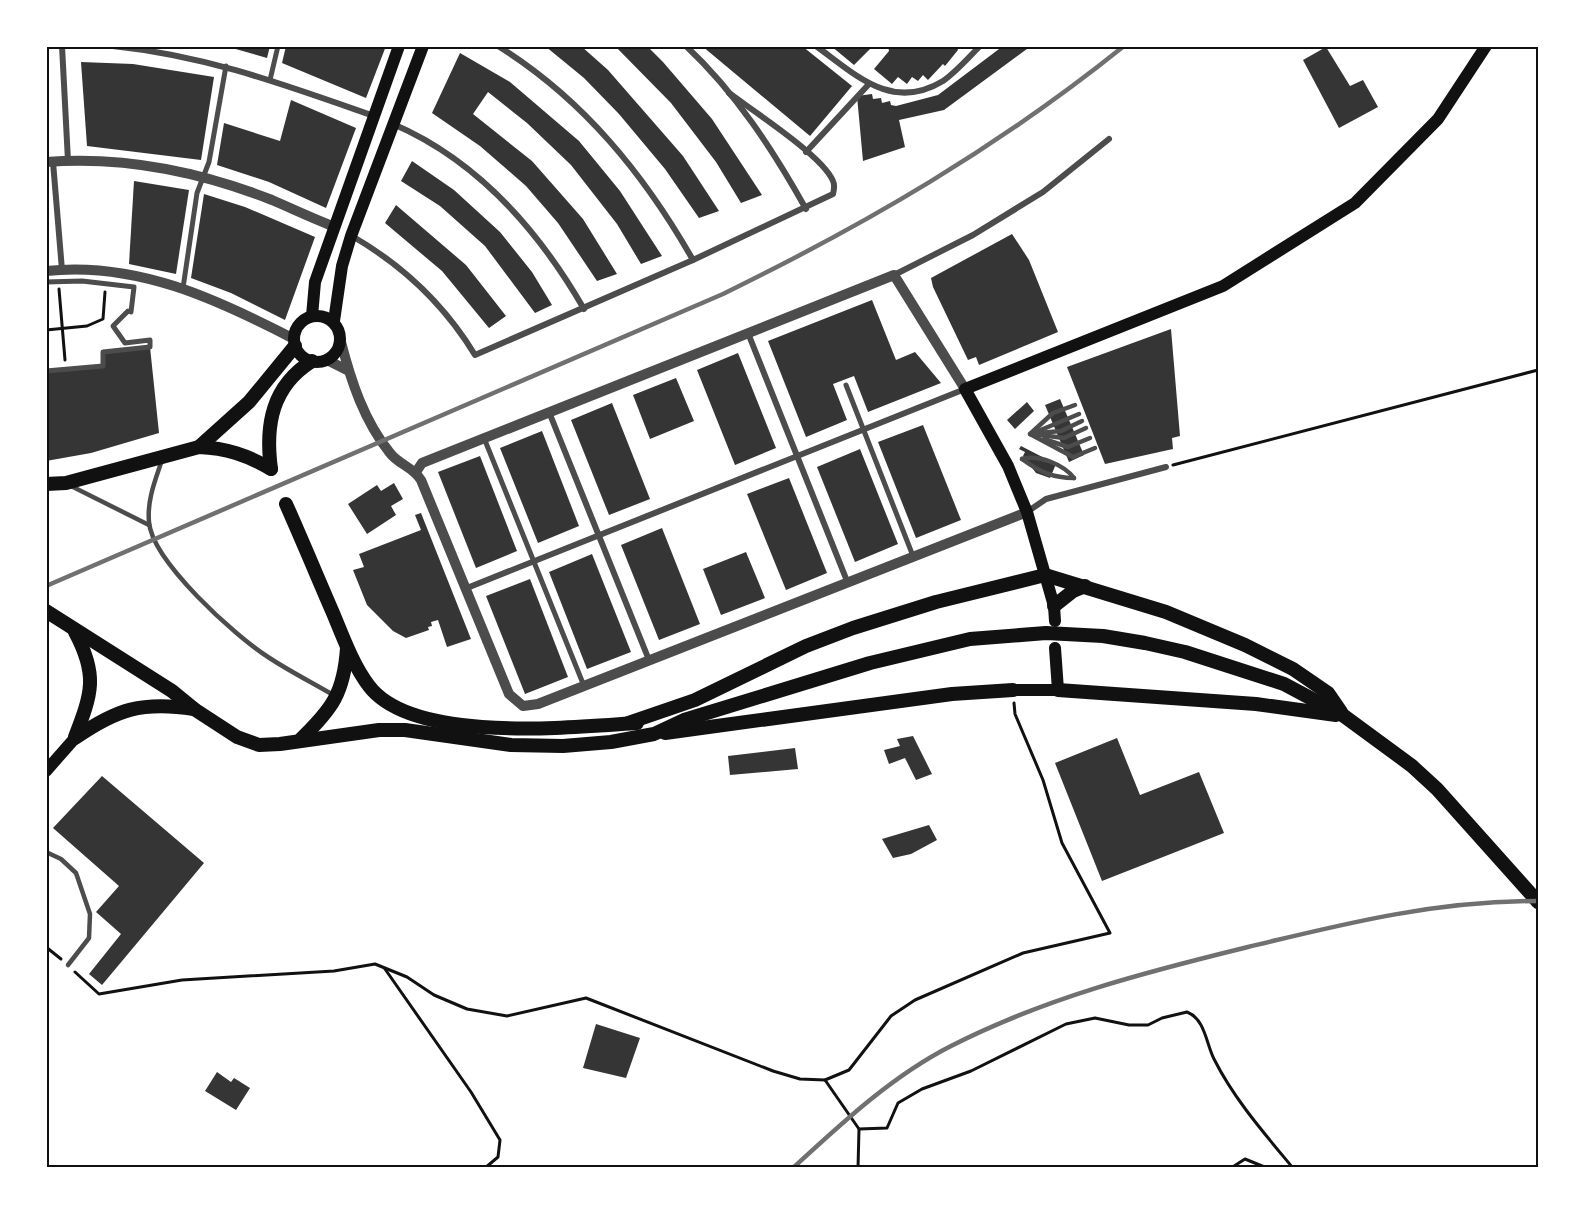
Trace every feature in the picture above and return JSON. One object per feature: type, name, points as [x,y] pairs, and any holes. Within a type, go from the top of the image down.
[{"type":"main road","points":[[312,316],[315,282],[399,46]]},
{"type":"main road","points":[[295,343],[305,359],[312,361],[327,360],[334,356],[341,342],[341,335],[334,321],[342,266],[351,236],[423,46]]},
{"type":"main road","points":[[1055,621],[1054,606],[1027,512],[1000,449],[965,388],[1223,286],[1355,203],[1438,119],[1486,46]]},
{"type":"main road","points":[[199,447],[249,402],[295,343],[299,324],[312,316],[320,315],[334,321]]},
{"type":"main road","points":[[46,484],[66,483],[199,447],[220,448],[239,453],[271,469],[268,430],[272,411],[286,383],[298,370],[312,361]]},
{"type":"main road","points":[[46,495],[66,483]]},
{"type":"main road","points":[[286,504],[347,646],[370,687],[402,709],[428,718],[513,729],[576,729],[684,720]]},
{"type":"main road","points":[[628,723],[695,700],[806,646],[853,628],[936,602],[1045,574],[1166,612],[1245,645],[1293,669],[1328,693],[1344,716]]},
{"type":"main road","points":[[1054,606],[1072,591],[1085,586]]},
{"type":"main road","points":[[46,611],[75,632],[103,646],[143,672],[237,737],[259,744],[280,744],[301,739],[379,730],[405,730],[477,741],[563,746],[611,742],[654,734],[952,694],[1013,690],[1058,690],[1256,704],[1344,716]]},
{"type":"main road","points":[[75,632],[91,669],[92,687],[75,738]]},
{"type":"main road","points":[[654,734],[684,720],[921,649],[970,639],[1046,633],[1135,641],[1196,655],[1284,684],[1344,716],[1412,766],[1437,789],[1539,902]]},
{"type":"main road","points":[[301,739],[321,720],[337,698],[346,670],[347,646]]},
{"type":"main road","points":[[1055,648],[1058,690]]},
{"type":"main road","points":[[46,771],[75,738],[99,721],[134,707],[166,705],[194,709]]},
{"type":"street","points":[[62,46],[68,161]]},
{"type":"street","points":[[113,46],[161,51],[226,66],[374,116]]},
{"type":"street","points":[[270,80],[278,46]]},
{"type":"street","points":[[498,46],[570,99],[622,154],[659,202],[693,260]]},
{"type":"street","points":[[686,46],[729,93],[760,132],[806,209]]},
{"type":"street","points":[[816,46],[868,84],[900,94],[926,89],[945,80],[980,46]]},
{"type":"street","points":[[183,288],[196,193],[205,177],[226,66]]},
{"type":"street","points":[[806,152],[868,84]]},
{"type":"street","points":[[351,236],[412,277],[454,323],[475,356],[806,209],[833,194],[835,183],[829,173],[806,152],[729,93]]},
{"type":"street","points":[[393,123],[453,157],[492,190],[543,243],[584,309]]},
{"type":"street","points":[[416,472],[422,463],[894,275],[974,235],[1042,192],[1109,139]]},
{"type":"street","points":[[62,270],[50,162],[119,162],[165,168],[205,177],[270,200],[335,227]]},
{"type":"street","points":[[46,271],[62,270],[144,277],[183,288],[241,311],[295,343]]},
{"type":"street","points":[[467,588],[965,388],[894,275]]},
{"type":"street","points":[[46,282],[82,281],[134,287],[131,312],[128,311],[113,326],[125,343],[150,340],[150,348],[103,352],[103,366],[46,371]]},
{"type":"street","points":[[748,333],[847,581]]},
{"type":"street","points":[[341,342],[347,370],[367,417],[391,455],[416,472],[467,588],[509,694],[523,706],[538,704],[1027,512],[1046,499],[1166,467]]},
{"type":"street","points":[[327,360],[347,370]]},
{"type":"street","points":[[846,385],[913,556]]},
{"type":"street","points":[[549,412],[649,660]]},
{"type":"street","points":[[484,438],[584,686]]},
{"type":"lane","points":[[1030,434],[1053,413],[1075,405]]},
{"type":"lane","points":[[1030,434],[1079,414]]},
{"type":"lane","points":[[1030,434],[1061,431],[1083,421]]},
{"type":"lane","points":[[1030,434],[1064,438],[1086,428]]},
{"type":"lane","points":[[1030,434],[1068,447],[1090,438]]},
{"type":"lane","points":[[1030,434],[1073,457],[1095,448]]},
{"type":"lane","points":[[163,456],[149,499],[149,525],[166,560],[239,635],[267,657],[337,698]]},
{"type":"lane","points":[[1032,456],[1068,470],[1074,478],[1057,478],[1039,471],[1022,459],[1032,456]]},
{"type":"lane","points":[[66,483],[149,525]]},
{"type":"lane","points":[[46,852],[61,859],[76,873],[90,914],[89,938],[68,965]]},
{"type":"path","points":[[46,330],[87,326],[103,319],[105,291]]},
{"type":"path","points":[[59,292],[66,369]]},
{"type":"path","points":[[1166,467],[1539,370]]},
{"type":"path","points":[[46,947],[99,994],[182,980],[334,972],[375,964],[467,1009],[507,1016],[586,998],[773,1071],[800,1078],[825,1080],[849,1070],[891,1016],[915,1000],[1023,953],[1110,933],[1062,843],[1043,780],[1016,714],[1013,690]]},
{"type":"path","points":[[384,968],[471,1092],[500,1140],[498,1157],[485,1167]]},
{"type":"path","points":[[859,1129],[887,1128],[898,1103],[922,1089],[971,1071],[1066,1024],[1095,1018],[1129,1025],[1148,1025],[1162,1018],[1187,1012],[1200,1022],[1213,1058],[1249,1116],[1292,1167]]},
{"type":"path","points":[[825,1080],[859,1129],[858,1167]]},
{"type":"path","points":[[1231,1167],[1245,1159],[1267,1167]]},
{"type":"building","points":[[225,46],[270,46],[267,58]]},
{"type":"building","points":[[286,46],[386,46],[366,98],[282,63]]},
{"type":"building","points":[[545,46],[581,46],[608,70],[683,156],[719,211],[699,218],[665,169],[619,114],[584,78]]},
{"type":"building","points":[[615,46],[647,46],[663,62],[712,119],[762,195],[741,203],[716,162],[671,103]]},
{"type":"building","points":[[702,46],[802,46],[852,86],[810,136]]},
{"type":"building","points":[[831,46],[868,46],[870,49],[854,65]]},
{"type":"building","points":[[888,46],[957,46],[958,50],[945,66],[943,64],[928,80],[923,75],[918,81],[912,77],[907,84],[898,77],[892,84],[874,69],[889,51]]},
{"type":"building","points":[[1003,46],[1031,46],[944,110],[899,120],[905,147],[863,161],[857,96],[872,94],[873,99],[881,98],[882,103],[890,101],[891,105],[896,106],[938,95]]},
{"type":"building","points":[[1326,47],[1350,86],[1363,80],[1378,107],[1339,128],[1303,60]]},
{"type":"building","points":[[460,53],[510,82],[579,141],[620,191],[662,256],[641,264],[617,224],[571,165],[527,123],[488,92],[473,114],[532,161],[583,219],[617,274],[597,281],[558,223],[526,186],[480,146],[432,113]]},
{"type":"building","points":[[81,62],[133,64],[214,77],[201,160],[87,146]]},
{"type":"building","points":[[291,100],[356,128],[326,208],[269,182],[217,165],[224,123],[280,141]]},
{"type":"building","points":[[412,161],[454,190],[500,232],[532,272],[552,305],[535,313],[485,246],[440,206],[401,181]]},
{"type":"building","points":[[134,181],[189,190],[176,274],[129,264]]},
{"type":"building","points":[[204,194],[245,207],[315,237],[285,320],[231,293],[191,278]]},
{"type":"building","points":[[396,205],[466,265],[506,316],[489,328],[442,271],[385,223]]},
{"type":"building","points":[[1012,234],[1029,260],[1058,332],[979,365],[976,357],[968,360],[933,287],[931,278]]},
{"type":"building","points":[[872,300],[896,360],[915,352],[941,383],[868,412],[854,376],[833,384],[847,420],[806,437],[768,341]]},
{"type":"building","points":[[1171,329],[1180,436],[1172,438],[1173,449],[1105,464],[1067,367]]},
{"type":"building","points":[[150,347],[159,433],[91,453],[46,461],[46,371],[103,366],[103,352]]},
{"type":"building","points":[[738,353],[776,448],[735,465],[697,370]]},
{"type":"building","points":[[676,378],[694,421],[650,439],[633,395]]},
{"type":"building","points":[[1060,399],[1084,455],[1069,462],[1045,405]]},
{"type":"building","points":[[1027,402],[1034,411],[1015,429],[1007,420]]},
{"type":"building","points":[[612,403],[650,499],[609,515],[571,420]]},
{"type":"building","points":[[923,425],[961,520],[916,538],[878,442]]},
{"type":"building","points":[[542,431],[579,526],[538,543],[500,448]]},
{"type":"building","points":[[1021,446],[1056,464],[1050,478],[1036,473],[1023,456],[1025,452],[1019,449]]},
{"type":"building","points":[[860,449],[898,544],[855,562],[817,467]]},
{"type":"building","points":[[480,456],[517,551],[476,568],[438,472]]},
{"type":"building","points":[[789,478],[827,573],[786,590],[747,494]]},
{"type":"building","points":[[394,483],[403,499],[391,506],[396,515],[367,534],[348,504],[377,485],[381,491]]},
{"type":"building","points":[[421,513],[471,639],[447,647],[438,620],[431,622],[432,626],[428,627],[429,630],[406,638],[393,631],[367,605],[353,570],[364,567],[359,554],[421,530],[415,515]]},
{"type":"building","points":[[662,528],[700,624],[659,640],[621,545]]},
{"type":"building","points":[[746,552],[765,598],[721,615],[703,569]]},
{"type":"building","points":[[592,554],[631,652],[587,669],[549,572]]},
{"type":"building","points":[[530,579],[568,677],[525,694],[486,596]]},
{"type":"building","points":[[913,736],[932,774],[916,780],[905,758],[889,764],[884,750],[900,746],[897,739]]},
{"type":"building","points":[[1117,738],[1140,795],[1199,772],[1224,833],[1102,881],[1055,763]]},
{"type":"building","points":[[795,748],[798,769],[730,775],[728,756]]},
{"type":"building","points":[[102,776],[204,863],[102,985],[89,974],[121,934],[96,912],[119,886],[53,828]]},
{"type":"building","points":[[929,825],[937,840],[911,854],[893,858],[882,839]]},
{"type":"building","points":[[596,1024],[640,1038],[626,1078],[583,1068]]},
{"type":"building","points":[[217,1072],[231,1082],[234,1078],[250,1088],[236,1110],[205,1091]]},
{"type":"railway","points":[[46,586],[723,294],[777,267],[880,211],[980,151],[1124,46]]},
{"type":"railway","points":[[793,1168],[868,1101],[908,1071],[951,1046],[987,1029],[1059,1000],[1172,966],[1356,922],[1427,909],[1538,901]]}]
